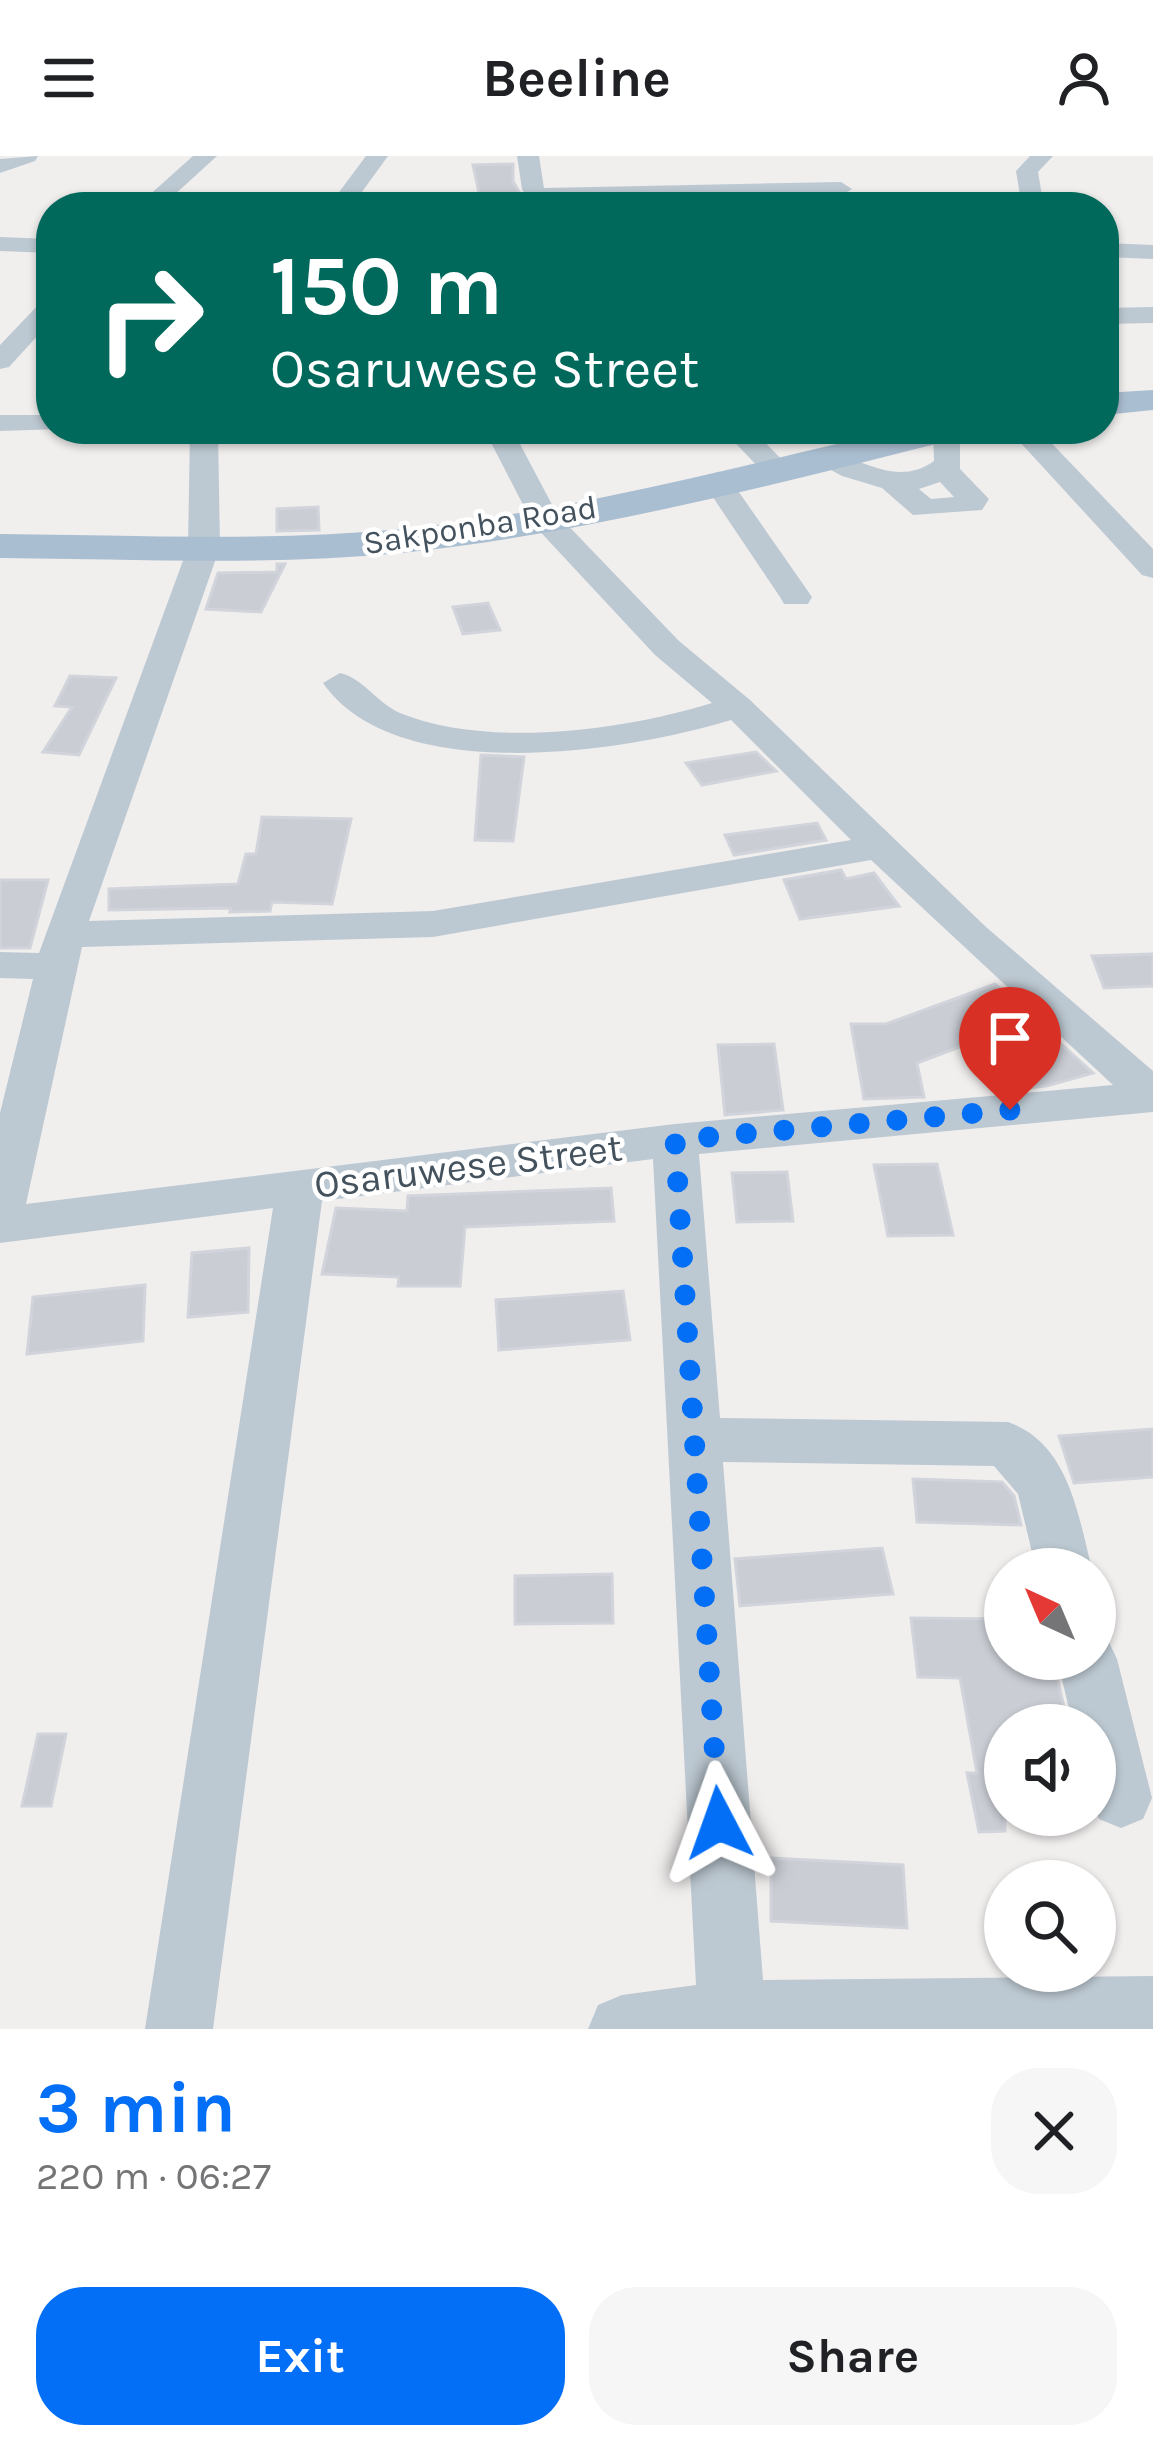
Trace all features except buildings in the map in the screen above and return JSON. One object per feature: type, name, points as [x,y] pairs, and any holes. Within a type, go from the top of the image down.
[{"type":"main road","points":[[1119,403],[1153,400]]},
{"type":"main road","name":"Sakponba Road","points":[[0,546],[400,542],[544,518],[883,444]]},
{"type":"street","points":[[0,166],[27,156]]},
{"type":"street","points":[[164,192],[206,156]]},
{"type":"street","points":[[350,192],[377,156]]},
{"type":"street","points":[[528,156],[538,192]]},
{"type":"street","points":[[1030,192],[1027,171],[1042,156]]},
{"type":"street","points":[[787,192],[842,190]]},
{"type":"street","points":[[0,244],[36,245]]},
{"type":"street","points":[[1119,251],[1153,252]]},
{"type":"street","points":[[1119,316],[1153,315]]},
{"type":"street","points":[[0,362],[36,322]]},
{"type":"street","points":[[0,423],[36,423]]},
{"type":"street","points":[[0,1212],[61,951],[204,547],[204,444]]},
{"type":"street","points":[[506,444],[544,518],[667,648],[738,707],[971,936],[1153,1097]]},
{"type":"street","points":[[751,444],[774,467]]},
{"type":"street","points":[[893,482],[944,470],[949,464],[949,444]]},
{"type":"street","points":[[1036,444],[1153,568]]},
{"type":"street","points":[[821,457],[893,482],[924,509],[971,504],[974,499],[944,470]]},
{"type":"street","points":[[717,481],[796,597]]},
{"type":"street","points":[[340,683],[349,700],[376,719],[422,730],[517,740],[619,736],[738,707]]},
{"type":"street","points":[[0,965],[61,951],[433,924],[880,847]]},
{"type":"street","name":"Osaruwese Street","points":[[0,1226],[675,1140],[1153,1097]]},
{"type":"street","points":[[675,1140],[732,2014]]},
{"type":"street","points":[[178,2029],[300,1185]]},
{"type":"street","points":[[694,1440],[1008,1444],[1043,1485],[1059,1548]]},
{"type":"street","points":[[1092,1680],[1121,1798]]},
{"type":"street","points":[[622,2029],[732,2014],[1153,2010]]},
{"type":"route","points":[[719,1823],[675,1140],[1010,1110]]}]
